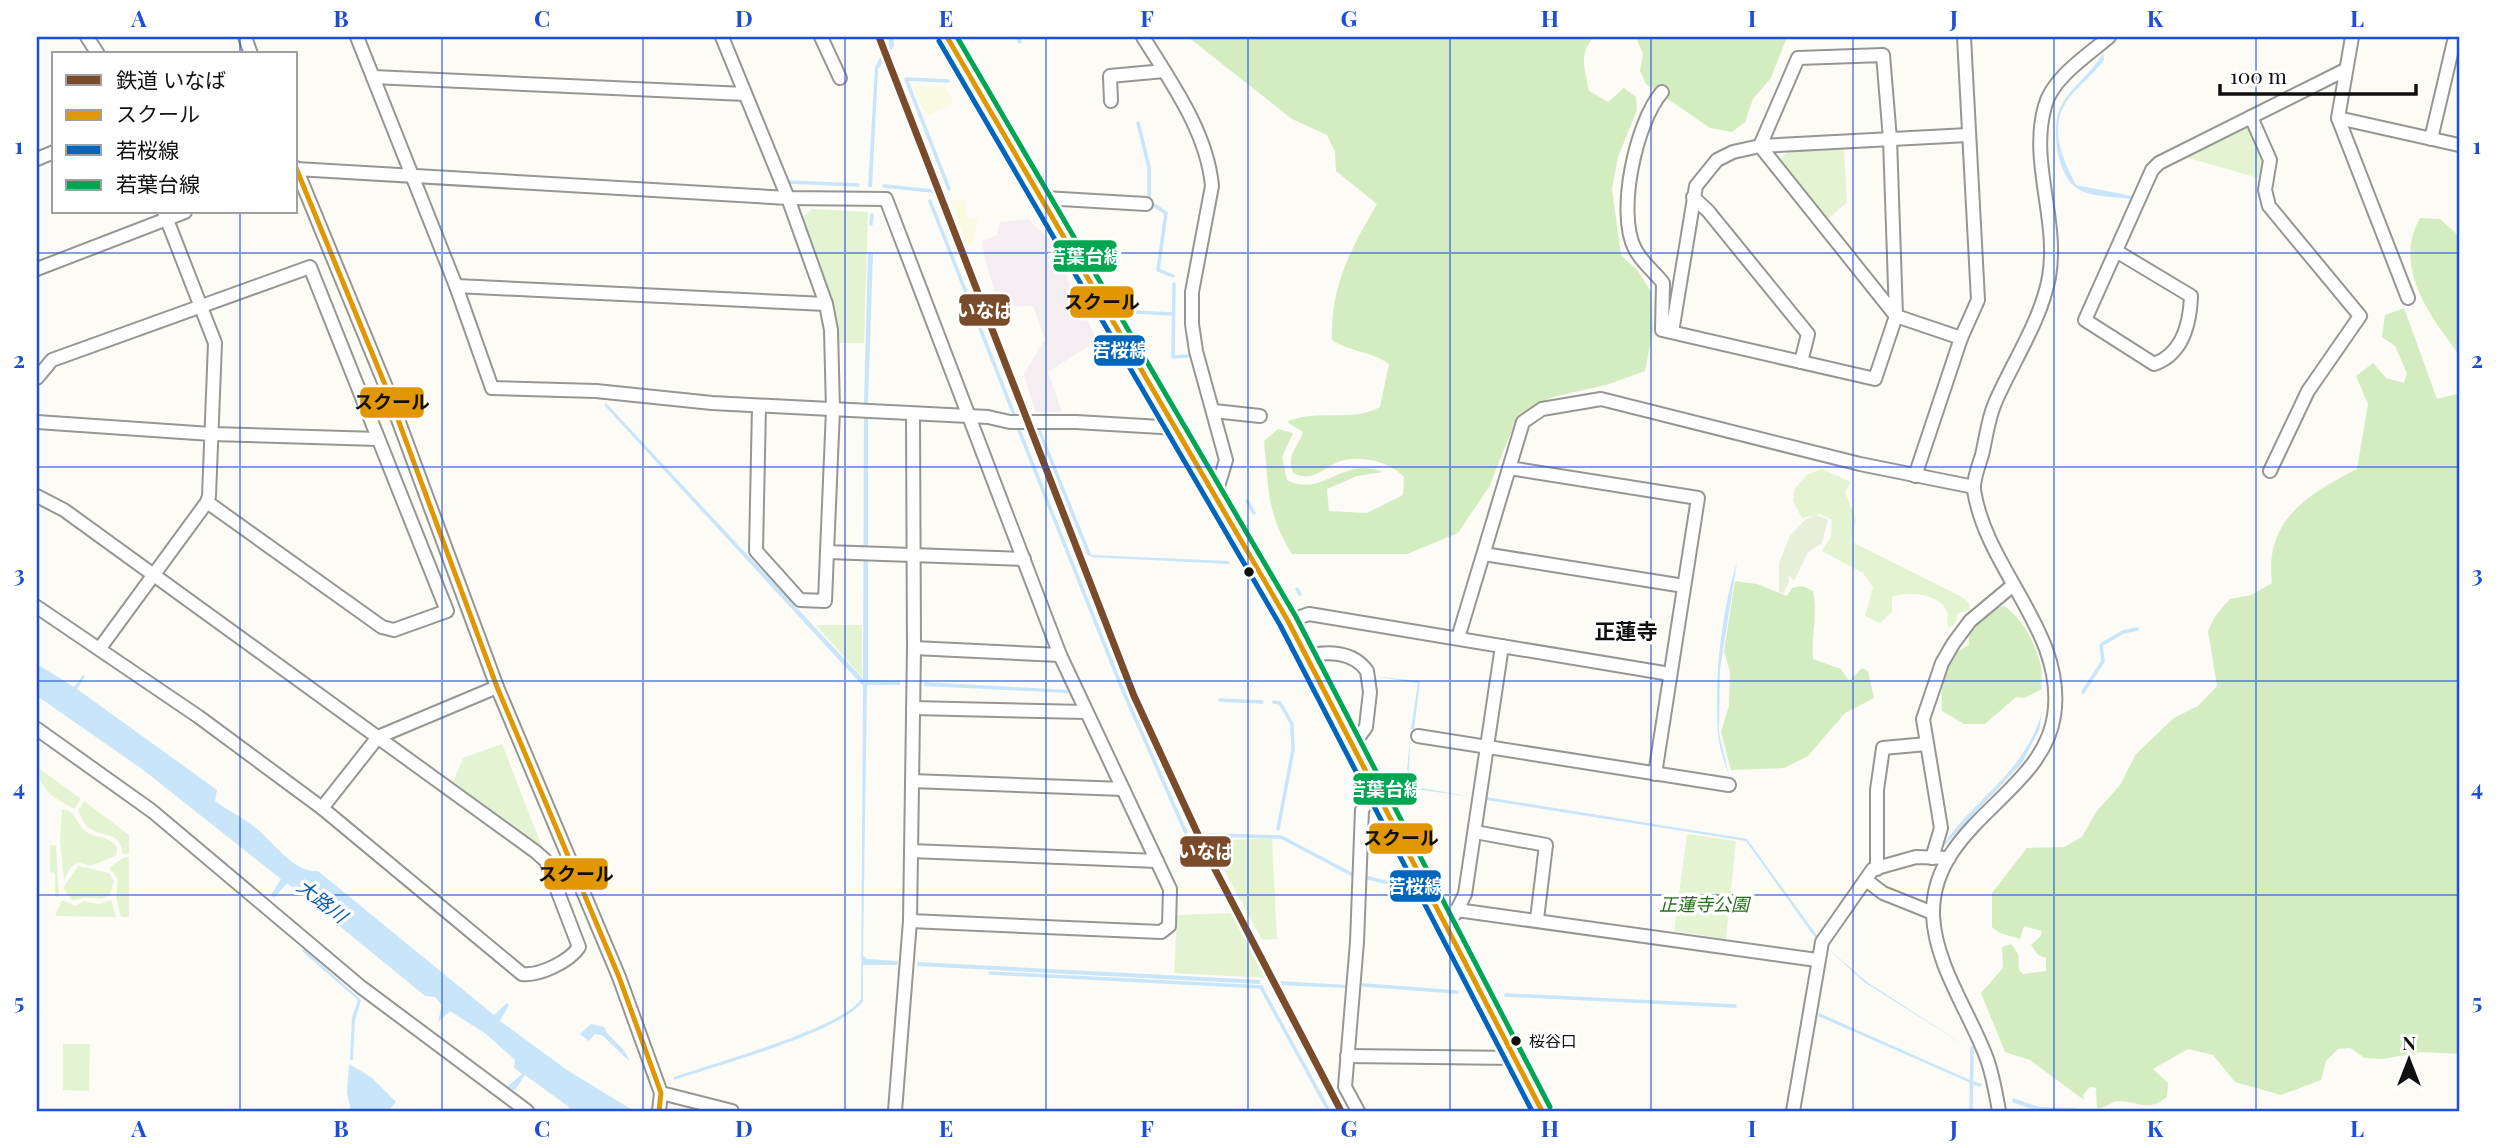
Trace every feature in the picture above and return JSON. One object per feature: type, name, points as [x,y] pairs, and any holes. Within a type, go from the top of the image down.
[{"type":"main road","points":[[947,37],[1044,198],[1288,621],[1542,1111]]},
{"type":"street","points":[[87,37],[97,52]]},
{"type":"street","points":[[357,37],[456,286],[492,388],[596,391],[759,406],[1178,428]]},
{"type":"street","points":[[722,37],[788,198],[826,304],[831,330],[833,410],[825,601],[800,600],[756,551],[759,406]]},
{"type":"street","points":[[821,37],[840,78]]},
{"type":"street","points":[[1143,37],[1192,121],[1210,170],[1212,186],[1192,292],[1192,324],[1196,351],[1226,460],[1216,493]]},
{"type":"street","points":[[1915,475],[1961,338],[1978,300],[1964,37]]},
{"type":"street","points":[[1999,1111],[1987,1059],[1945,964],[1933,913],[1938,887],[1949,858],[1980,817],[2037,760],[2047,741],[2054,716],[2054,678],[2046,648],[1992,546],[1974,487],[1993,407],[2039,309],[2049,278],[2052,233],[2040,132],[2045,102],[2061,80],[2109,37]]},
{"type":"street","points":[[2353,37],[2338,118],[2408,298]]},
{"type":"street","points":[[2431,139],[2455,37]]},
{"type":"street","points":[[1662,92],[1650,106],[1635,158],[1629,228],[1634,248],[1663,283],[1662,330],[1875,379],[1896,316],[1883,55],[1798,58],[1760,146]]},
{"type":"street","points":[[2116,251],[2191,296],[2190,317],[2185,335],[2166,360],[2154,364],[2085,320],[2152,170],[2159,163],[2345,70]]},
{"type":"street","points":[[1111,101],[1110,76],[1164,71]]},
{"type":"street","points":[[373,77],[745,94]]},
{"type":"street","points":[[2251,117],[2270,160],[2265,190],[2269,206],[2360,316],[2308,391],[2270,471]]},
{"type":"street","points":[[2338,118],[2459,145]]},
{"type":"street","points":[[1672,332],[1693,197],[1696,187],[1717,160],[1733,152],[1760,146],[1968,135]]},
{"type":"street","points":[[1760,146],[1896,316],[1961,338]]},
{"type":"street","points":[[298,168],[788,198],[886,199],[1060,655],[1170,889],[1169,926],[1161,932],[910,920]]},
{"type":"street","points":[[298,173],[386,387],[497,687],[619,977],[661,1093],[659,1111]]},
{"type":"street","points":[[1693,197],[1708,211],[1808,334],[1801,362]]},
{"type":"street","points":[[1044,198],[1146,204]]},
{"type":"street","points":[[37,269],[165,215],[215,343],[207,502],[100,648]]},
{"type":"street","points":[[37,378],[52,360],[310,267],[447,611],[394,631],[382,626],[207,502]]},
{"type":"street","points":[[456,286],[826,304]]},
{"type":"street","points":[[1458,638],[1523,422],[1542,410],[1601,400],[1974,487]]},
{"type":"street","points":[[1214,411],[1260,416]]},
{"type":"street","points":[[895,1111],[910,920],[915,554],[913,415]]},
{"type":"street","points":[[37,422],[211,434],[379,439]]},
{"type":"street","points":[[1509,468],[1698,498],[1655,774]]},
{"type":"street","points":[[37,496],[64,510],[546,861],[579,947],[573,956],[533,975],[522,974],[322,808],[100,648],[37,607]]},
{"type":"street","points":[[827,552],[1024,559]]},
{"type":"street","points":[[1484,554],[1684,586]]},
{"type":"street","points":[[1932,858],[1941,828],[1923,719],[1942,663],[1970,621],[2012,586]]},
{"type":"street","points":[[1288,621],[1309,614],[1670,674]]},
{"type":"street","points":[[1447,928],[1465,894],[1502,646]]},
{"type":"street","points":[[914,648],[1060,655]]},
{"type":"street","points":[[1306,656],[1328,651],[1352,659],[1367,671],[1370,692],[1366,727],[1353,745]]},
{"type":"street","points":[[322,808],[377,737],[497,687]]},
{"type":"street","points":[[913,708],[1086,712]]},
{"type":"street","points":[[37,729],[152,811],[361,987],[527,1111]]},
{"type":"street","points":[[1418,736],[1729,785]]},
{"type":"street","points":[[1877,869],[1877,790],[1883,748],[1927,744]]},
{"type":"street","points":[[912,780],[1123,789]]},
{"type":"street","points":[[1358,1111],[1345,1087],[1357,942],[1362,810],[1376,789]]},
{"type":"street","points":[[1475,832],[1546,845],[1537,919]]},
{"type":"street","points":[[911,851],[1157,861]]},
{"type":"street","points":[[1793,1111],[1822,942],[1866,880],[1877,869],[1909,859],[1949,858]]},
{"type":"street","points":[[1866,880],[1883,893],[1933,913]]},
{"type":"street","points":[[1457,909],[1817,960]]},
{"type":"street","points":[[1347,1056],[1516,1058]]},
{"type":"street","points":[[661,1093],[732,1111]]},
{"type":"shaded area","points":[[1028,219],[1049,239],[1097,341],[1048,372],[1062,412],[1035,412],[1024,374],[1045,339],[1033,306],[999,307],[985,259],[982,241],[997,235],[1000,222]]},
{"type":"green space","points":[[1188,37],[1594,37],[1584,56],[1589,91],[1608,102],[1624,88],[1636,97],[1637,110],[1618,157],[1612,189],[1621,255],[1638,271],[1651,292],[1653,330],[1645,371],[1609,384],[1549,399],[1517,417],[1489,487],[1458,533],[1407,554],[1292,554],[1277,525],[1268,486],[1264,441],[1278,429],[1293,433],[1282,457],[1287,480],[1311,484],[1356,469],[1369,468],[1383,472],[1357,476],[1327,489],[1329,511],[1367,513],[1403,495],[1404,477],[1398,471],[1382,463],[1364,459],[1338,462],[1312,476],[1293,473],[1292,455],[1303,432],[1287,422],[1310,416],[1357,414],[1380,407],[1389,364],[1332,340],[1335,303],[1344,269],[1377,204],[1336,171],[1335,152],[1327,135],[1292,119]]},
{"type":"green space","points":[[1636,37],[1787,37],[1771,78],[1753,99],[1745,122],[1732,132],[1710,128],[1646,84],[1640,71],[1643,54]]},
{"type":"green space","points":[[913,86],[945,87],[954,104],[926,116]]},
{"type":"green space","points":[[2245,127],[2253,130],[2265,162],[2262,179],[2185,157]]},
{"type":"green space","points":[[1844,148],[1847,202],[1826,221],[1782,165],[1781,159],[1789,150]]},
{"type":"green space","points":[[951,200],[966,201],[966,218],[978,219],[974,243],[966,244]]},
{"type":"green space","points":[[812,209],[868,212],[864,343],[836,343],[834,304],[801,219]]},
{"type":"green space","points":[[2420,218],[2440,219],[2459,236],[2459,360],[2457,352],[2425,305],[2412,271],[2410,254]]},
{"type":"green space","points":[[2404,308],[2437,399],[2457,394],[2459,386],[2459,1054],[2421,1052],[2383,1059],[2365,1058],[2350,1048],[2338,1049],[2326,1061],[2321,1080],[2281,1095],[2235,1082],[2213,1055],[2188,1049],[2153,1069],[2168,1083],[2167,1097],[2160,1102],[2142,1105],[2118,1101],[2097,1109],[2096,1088],[2090,1087],[2083,1095],[2084,1100],[2030,1060],[2005,1052],[1981,993],[2003,968],[2002,947],[2011,944],[2018,954],[2019,970],[2023,974],[2046,971],[2046,958],[2038,955],[2031,945],[2040,937],[2042,931],[2024,926],[2020,939],[2000,933],[1992,927],[1992,893],[2027,848],[2064,847],[2082,837],[2096,812],[2120,785],[2136,754],[2174,718],[2198,706],[2217,686],[2208,631],[2215,616],[2230,599],[2251,595],[2272,583],[2271,561],[2282,526],[2306,499],[2357,469],[2368,404],[2356,376],[2373,363],[2386,378],[2404,383],[2407,373],[2395,346],[2382,337],[2385,315]]},
{"type":"green space","points":[[1822,469],[1851,482],[1845,492],[1856,519],[1852,542],[1962,597],[1969,603],[1970,610],[1958,613],[1955,624],[1949,628],[1947,612],[1938,601],[1922,595],[1905,594],[1892,597],[1892,612],[1880,623],[1865,616],[1873,587],[1863,573],[1822,551],[1831,537],[1832,520],[1820,514],[1802,518],[1793,501],[1795,488],[1808,474]]},
{"type":"green space","points":[[1815,515],[1828,519],[1822,543],[1808,552],[1794,581],[1789,575],[1789,582],[1783,594],[1779,592],[1779,563],[1790,536],[1805,520]]},
{"type":"green space","points":[[1735,581],[1757,584],[1787,596],[1792,588],[1802,586],[1813,591],[1813,659],[1841,669],[1849,681],[1862,668],[1868,671],[1874,698],[1845,713],[1808,756],[1784,768],[1731,770],[1721,732],[1729,706],[1730,671],[1724,651]]},
{"type":"green space","points":[[2004,606],[2023,625],[2032,641],[2041,667],[2042,689],[2025,698],[2016,697],[1985,724],[1964,724],[1942,711],[1944,672],[1952,657],[1969,645],[1974,625],[1991,611]]},
{"type":"green space","points":[[816,625],[862,625],[862,677]]},
{"type":"green space","points":[[502,744],[542,847],[453,782],[463,758]]},
{"type":"green space","points":[[37,767],[81,799],[74,809],[45,789]]},
{"type":"green space","points":[[84,801],[129,835],[129,854],[123,854],[118,840],[114,837],[92,830],[86,825],[78,811]]},
{"type":"green space","points":[[62,809],[71,812],[87,832],[114,844],[117,848],[116,856],[90,866],[78,862],[70,868],[64,880],[60,840]]},
{"type":"green space","name":"正蓮寺公園","points":[[1687,834],[1736,841],[1726,939],[1674,931]]},
{"type":"green space","points":[[1272,838],[1277,939],[1262,940],[1209,841]]},
{"type":"green space","points":[[50,845],[56,846],[59,897],[55,897],[55,873],[50,872]]},
{"type":"green space","points":[[129,857],[129,917],[121,917],[116,897],[118,879],[109,868]]},
{"type":"green space","points":[[78,866],[109,873],[114,881],[110,895],[73,901],[63,888]]},
{"type":"green space","points":[[62,900],[75,906],[84,901],[99,904],[111,900],[116,917],[55,916]]},
{"type":"green space","points":[[1234,913],[1267,978],[1174,973],[1177,915]]},
{"type":"green space","points":[[63,1044],[90,1044],[89,1091],[63,1090]]},
{"type":"water","points":[[889,37],[893,37],[894,46],[878,69],[872,187],[868,187],[875,68],[889,46]]},
{"type":"water","points":[[2103,53],[2104,60],[2063,107],[2059,118],[2059,141],[2076,185],[2132,196],[2131,199],[2097,195],[2078,189],[2065,173],[2057,149],[2056,124],[2062,104]]},
{"type":"water","points":[[868,254],[873,254],[868,402],[868,680],[900,681],[900,685],[867,685],[863,956],[867,959],[898,961],[897,965],[863,965],[863,1001],[851,1013],[776,1047],[674,1080],[674,1077],[804,1033],[829,1022],[861,999],[863,686],[604,405],[606,403],[863,679],[864,402]]},
{"type":"water","points":[[1090,555],[1228,561],[1230,564],[1091,557]]},
{"type":"water","points":[[1737,562],[1720,669],[1719,733],[1730,780],[1719,739],[1717,690],[1723,624]]},
{"type":"water","name":"大路川","points":[[37,664],[74,687],[83,675],[85,676],[77,689],[217,790],[215,801],[260,831],[291,861],[300,867],[318,871],[494,1015],[507,1003],[509,1005],[500,1021],[567,1070],[634,1111],[567,1111],[569,1107],[525,1075],[515,1090],[507,1087],[522,1074],[514,1068],[515,1060],[486,1034],[450,1011],[438,1022],[442,1005],[435,997],[425,996],[287,883],[274,898],[271,895],[281,879],[142,769],[37,696]]},
{"type":"water","points":[[1371,676],[1420,681],[1414,729],[1411,729],[1418,683]]},
{"type":"water","points":[[924,682],[1068,690],[1068,693],[924,686]]},
{"type":"water","points":[[2042,712],[2039,730],[2022,763],[1939,851],[1966,816],[1996,786],[2023,753]]},
{"type":"water","points":[[1410,739],[1409,771],[1416,787],[1472,797],[1415,789],[1407,771]]},
{"type":"water","points":[[1486,797],[1747,839],[1818,937],[1816,939],[1746,841],[1486,800]]},
{"type":"water","points":[[1826,947],[1867,982],[1972,1050],[1864,982]]},
{"type":"water","points":[[304,949],[361,1000],[355,1020],[353,1060],[350,1060],[352,1017],[358,1000],[302,951]]},
{"type":"water","points":[[917,962],[1260,980],[1260,984],[917,966]]},
{"type":"water","points":[[1279,981],[1347,985],[1346,988],[1279,985]]},
{"type":"water","points":[[1819,1013],[1982,1084],[1980,1087],[1818,1016]]},
{"type":"water","points":[[591,1024],[604,1027],[629,1061],[602,1035],[595,1034],[589,1041],[580,1034]]},
{"type":"water","points":[[349,1064],[371,1077],[396,1102],[388,1111],[351,1111],[347,1093]]},
{"type":"water","points":[[2013,1098],[2039,1107],[2076,1108],[2084,1111],[2037,1111],[2012,1102]]},
{"type":"waterway","points":[[1018,37],[1020,42]]},
{"type":"waterway","points":[[948,81],[906,79],[949,189]]},
{"type":"waterway","points":[[1138,123],[1149,167],[1149,201]]},
{"type":"waterway","points":[[787,182],[858,185]]},
{"type":"waterway","points":[[884,186],[932,191]]},
{"type":"waterway","points":[[930,201],[1015,417]]},
{"type":"waterway","points":[[1148,201],[1166,213],[1158,270],[1173,276]]},
{"type":"waterway","points":[[871,224],[872,215]]},
{"type":"waterway","points":[[1174,284],[1173,357],[1188,356]]},
{"type":"waterway","points":[[1135,312],[1172,314]]},
{"type":"waterway","points":[[1017,425],[1121,686],[1186,833]]},
{"type":"waterway","points":[[1038,428],[1089,554]]},
{"type":"waterway","points":[[1247,501],[1254,513]]},
{"type":"waterway","points":[[1297,589],[1300,594]]},
{"type":"waterway","points":[[2083,692],[2103,661],[2101,645],[2123,632],[2137,629]]},
{"type":"waterway","points":[[1220,700],[1262,702]]},
{"type":"waterway","points":[[1274,702],[1280,703],[1292,724],[1293,750],[1278,829]]},
{"type":"waterway","points":[[1209,835],[1281,837],[1353,875]]},
{"type":"waterway","points":[[1365,877],[1404,887]]},
{"type":"waterway","points":[[990,973],[1262,987]]},
{"type":"waterway","points":[[1363,985],[1457,992]]},
{"type":"waterway","points":[[1262,989],[1329,1111]]},
{"type":"waterway","points":[[1506,995],[1735,1006]]},
{"type":"waterway","points":[[1971,1111],[1972,1048]]},
{"type":"rail line","name":"いなば","points":[[879,37],[1134,696],[1207,854],[1341,1111]]},
{"type":"transit line","name":"スクール","points":[[947,37],[1288,621],[1542,1111]]},
{"type":"transit line","name":"若葉台線","points":[[957,37],[1296,617],[1550,1107]]},
{"type":"transit line","name":"若桜線","points":[[939,41],[1280,625],[1532,1111]]},
{"type":"transit line","name":"スクール","points":[[298,173],[386,387],[497,687],[619,977],[661,1093],[659,1111]]},
{"type":"place","name":"桜谷口","points":[[1516,1041]]},
{"type":"district","name":"正蓮寺","points":[[1626,632]]}]
